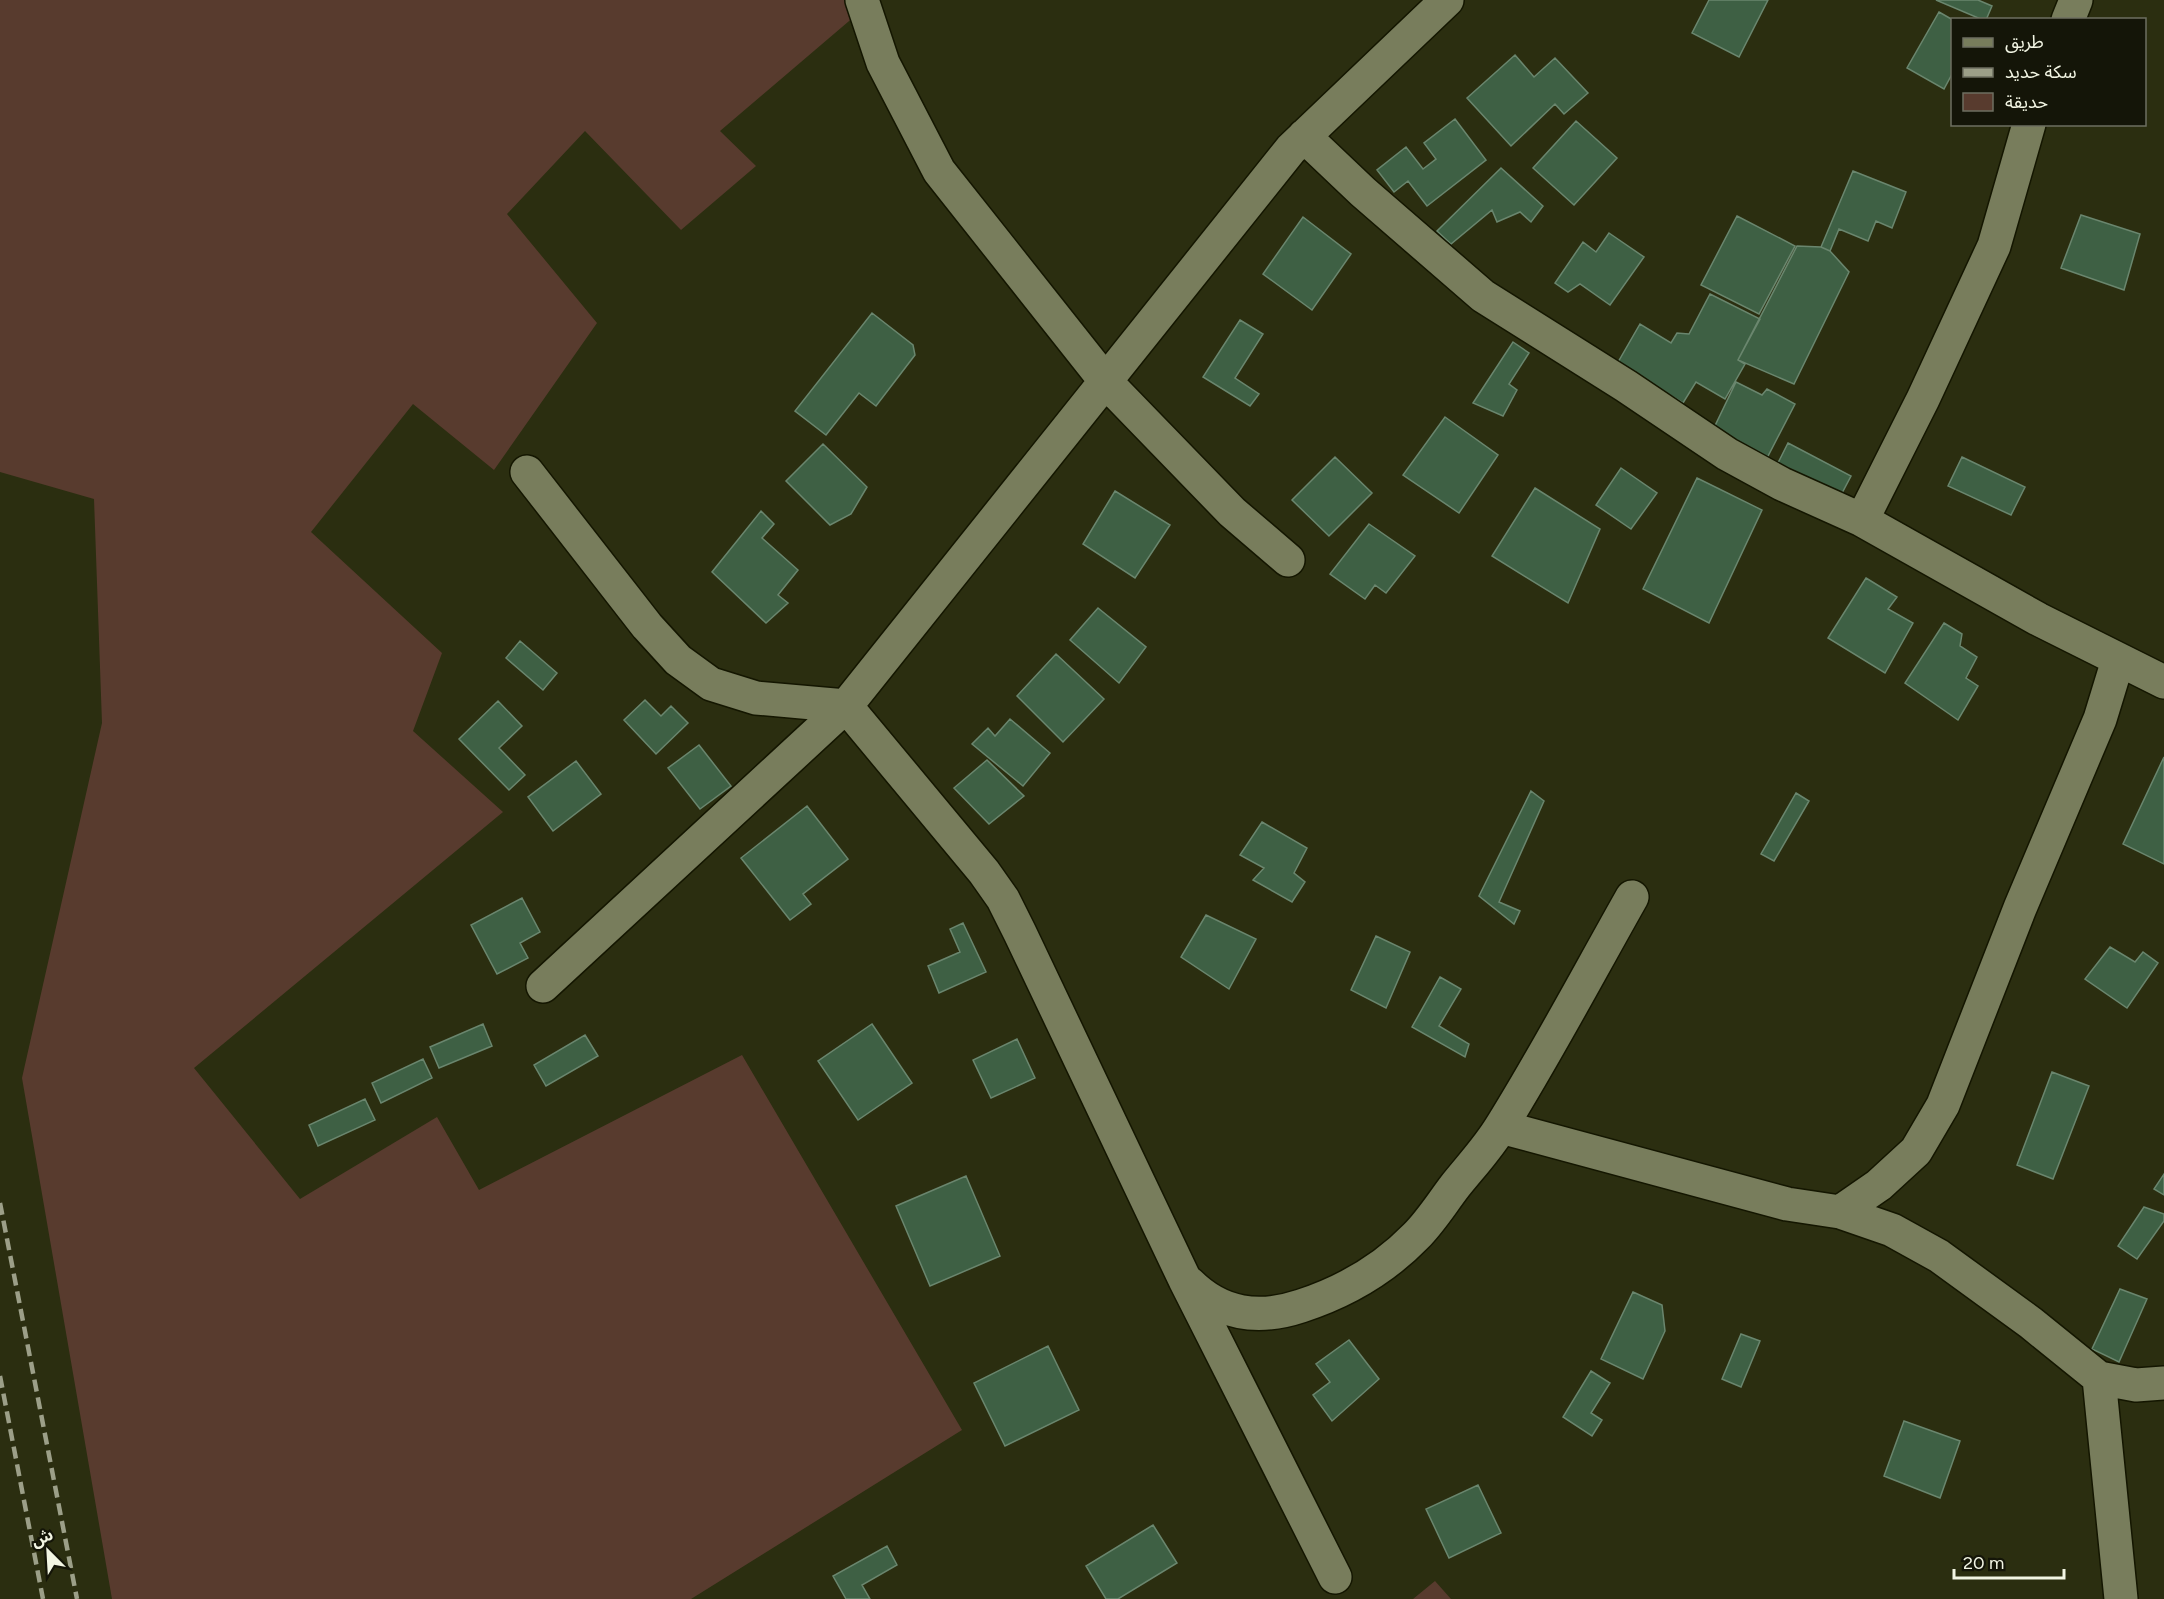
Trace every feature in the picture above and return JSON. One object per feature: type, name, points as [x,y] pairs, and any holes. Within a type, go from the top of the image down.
[{"type":"street","points":[[862,0],[883,63],[939,171],[1107,383],[1232,512],[1288,560]]},
{"type":"street","points":[[543,986],[846,706],[1304,136],[1447,0]]},
{"type":"street","points":[[2069,18],[2076,0]]},
{"type":"street","points":[[1862,520],[1923,399],[1994,246],[2028,126]]},
{"type":"street","points":[[1304,136],[1363,192],[1483,296],[1626,386],[1727,454],[1782,484],[1862,520],[2038,619],[2164,681]]},
{"type":"street","points":[[527,472],[647,626],[678,660],[711,684],[756,698],[846,706],[964,845],[1003,899],[1185,1280],[1335,1577]]},
{"type":"street","points":[[1840,1212],[1879,1185],[1916,1150],[1943,1105],[2020,908],[2100,719],[2118,660]]},
{"type":"street","points":[[1185,1280],[1199,1294],[1234,1312],[1256,1315],[1278,1313],[1326,1297],[1374,1271],[1417,1236],[1501,1127],[1632,897]]},
{"type":"street","points":[[1501,1127],[1787,1204],[1840,1212],[1892,1230],[1939,1256],[2031,1323],[2099,1378],[2136,1385],[2164,1383]]},
{"type":"street","points":[[2099,1378],[2121,1599]]},
{"type":"green space","points":[[0,0],[861,0],[862,10],[720,131],[756,166],[681,230],[585,131],[507,214],[597,323],[494,470],[413,404],[311,532],[442,653],[413,731],[503,812],[194,1068],[300,1199],[437,1117],[479,1190],[742,1055],[962,1430],[691,1599],[112,1599],[22,1078],[102,723],[94,499],[0,472]]},
{"type":"green space","points":[[1435,1581],[1451,1599],[1413,1599]]},
{"type":"building","points":[[1709,0],[1768,0],[1739,57],[1692,33]]},
{"type":"building","points":[[1936,0],[1978,0],[1992,6],[1987,18],[1978,18]]},
{"type":"building","points":[[1939,12],[1951,19],[1951,76],[1944,89],[1907,68]]},
{"type":"building","points":[[1515,55],[1534,77],[1555,58],[1588,93],[1564,114],[1555,104],[1511,146],[1467,98]]},
{"type":"building","points":[[1455,119],[1486,160],[1427,206],[1408,181],[1394,192],[1377,170],[1406,147],[1423,169],[1436,159],[1424,143]]},
{"type":"building","points":[[1576,121],[1617,158],[1574,205],[1533,168]]},
{"type":"building","points":[[1501,168],[1543,206],[1531,222],[1520,212],[1497,222],[1492,210],[1451,244],[1437,231]]},
{"type":"building","points":[[1853,171],[1906,192],[1892,228],[1876,221],[1868,241],[1839,229],[1830,251],[1821,247]]},
{"type":"building","points":[[2081,215],[2140,234],[2124,290],[2061,268]]},
{"type":"building","points":[[1737,216],[1795,246],[1759,314],[1701,285]]},
{"type":"building","points":[[1303,217],[1351,254],[1312,310],[1263,274]]},
{"type":"building","points":[[1609,233],[1644,257],[1610,305],[1580,284],[1568,292],[1555,283],[1583,242],[1596,252]]},
{"type":"building","points":[[1797,246],[1821,247],[1830,251],[1849,272],[1794,384],[1738,360]]},
{"type":"building","points":[[1710,294],[1760,319],[1738,360],[1745,364],[1725,399],[1696,382],[1683,403],[1617,364],[1640,324],[1671,343],[1677,333],[1689,334]]},
{"type":"building","points":[[872,313],[913,345],[915,355],[876,406],[859,393],[826,435],[795,411]]},
{"type":"building","points":[[1240,320],[1263,334],[1235,378],[1259,394],[1250,406],[1203,377]]},
{"type":"building","points":[[1513,342],[1529,353],[1509,384],[1517,390],[1503,416],[1473,403]]},
{"type":"building","points":[[1736,382],[1762,395],[1767,389],[1795,404],[1766,460],[1712,432]]},
{"type":"building","points":[[1445,417],[1498,455],[1459,513],[1403,475]]},
{"type":"building","points":[[1788,443],[1851,476],[1841,495],[1778,463]]},
{"type":"building","points":[[823,444],[867,487],[851,514],[830,525],[786,481]]},
{"type":"building","points":[[1335,457],[1372,493],[1329,536],[1292,500]]},
{"type":"building","points":[[1962,457],[2025,487],[2011,515],[1948,486]]},
{"type":"building","points":[[1621,468],[1657,493],[1631,529],[1596,505]]},
{"type":"building","points":[[1697,478],[1762,510],[1709,623],[1643,589]]},
{"type":"building","points":[[1535,488],[1600,529],[1568,603],[1492,556]]},
{"type":"building","points":[[1115,491],[1170,525],[1135,578],[1083,544]]},
{"type":"building","points":[[761,511],[774,524],[762,538],[798,570],[778,595],[788,603],[766,623],[712,572]]},
{"type":"building","points":[[1369,524],[1415,556],[1386,593],[1375,585],[1365,599],[1330,574]]},
{"type":"building","points":[[1866,578],[1897,597],[1888,609],[1913,623],[1885,673],[1828,638]]},
{"type":"building","points":[[1098,608],[1146,647],[1119,683],[1070,640]]},
{"type":"building","points":[[1944,623],[1962,634],[1960,646],[1977,657],[1966,678],[1978,686],[1958,720],[1905,683]]},
{"type":"building","points":[[520,641],[557,673],[543,690],[506,658]]},
{"type":"building","points":[[1056,654],[1104,699],[1063,742],[1017,696]]},
{"type":"building","points":[[645,700],[661,716],[671,706],[688,723],[656,754],[624,720]]},
{"type":"building","points":[[498,701],[522,726],[499,748],[525,775],[509,790],[459,739]]},
{"type":"building","points":[[1010,719],[1050,753],[1023,786],[972,744],[988,728],[995,736]]},
{"type":"building","points":[[699,745],[731,786],[700,809],[668,768]]},
{"type":"building","points":[[2164,757],[2164,864],[2123,844]]},
{"type":"building","points":[[987,760],[1024,796],[989,824],[954,788]]},
{"type":"building","points":[[576,761],[601,794],[553,831],[528,797]]},
{"type":"building","points":[[1531,791],[1544,801],[1499,902],[1520,911],[1514,924],[1479,896]]},
{"type":"building","points":[[1796,793],[1809,801],[1774,861],[1761,854]]},
{"type":"building","points":[[807,806],[848,859],[803,894],[811,904],[790,920],[741,858]]},
{"type":"building","points":[[1262,822],[1307,848],[1294,873],[1305,882],[1292,902],[1253,880],[1264,868],[1240,855]]},
{"type":"building","points":[[522,898],[540,932],[520,943],[528,958],[497,974],[471,925]]},
{"type":"building","points":[[1206,915],[1256,939],[1229,989],[1181,957]]},
{"type":"building","points":[[963,923],[986,972],[939,993],[928,966],[960,952],[950,929]]},
{"type":"building","points":[[1376,936],[1410,952],[1386,1008],[1351,990]]},
{"type":"building","points":[[2110,947],[2135,962],[2143,952],[2158,963],[2127,1008],[2085,979]]},
{"type":"building","points":[[1440,977],[1461,989],[1439,1026],[1469,1044],[1465,1057],[1412,1027]]},
{"type":"building","points":[[483,1024],[492,1046],[439,1068],[430,1047]]},
{"type":"building","points":[[872,1024],[912,1083],[858,1120],[818,1061]]},
{"type":"building","points":[[585,1035],[598,1056],[546,1086],[534,1065]]},
{"type":"building","points":[[1017,1039],[1035,1078],[991,1098],[973,1060]]},
{"type":"building","points":[[423,1059],[432,1078],[381,1103],[372,1083]]},
{"type":"building","points":[[2052,1072],[2089,1086],[2053,1179],[2017,1165]]},
{"type":"building","points":[[365,1099],[375,1120],[318,1146],[309,1125]]},
{"type":"building","points":[[2164,1174],[2164,1195],[2154,1189]]},
{"type":"building","points":[[966,1176],[1000,1256],[930,1286],[896,1206]]},
{"type":"building","points":[[2144,1207],[2164,1214],[2164,1221],[2137,1259],[2118,1246]]},
{"type":"building","points":[[2120,1289],[2147,1299],[2119,1362],[2092,1349]]},
{"type":"building","points":[[1633,1292],[1662,1305],[1665,1331],[1643,1379],[1601,1359]]},
{"type":"building","points":[[1741,1334],[1760,1341],[1741,1387],[1722,1379]]},
{"type":"building","points":[[1349,1340],[1379,1379],[1332,1421],[1313,1395],[1330,1382],[1316,1364]]},
{"type":"building","points":[[1048,1346],[1079,1410],[1005,1446],[974,1383]]},
{"type":"building","points":[[1591,1371],[1610,1383],[1591,1413],[1602,1420],[1592,1436],[1563,1417]]},
{"type":"building","points":[[1904,1421],[1960,1441],[1940,1498],[1884,1476]]},
{"type":"building","points":[[1478,1485],[1501,1533],[1449,1558],[1426,1509]]},
{"type":"building","points":[[1153,1525],[1177,1563],[1118,1599],[1106,1599],[1086,1566]]},
{"type":"building","points":[[887,1546],[897,1565],[862,1585],[870,1599],[846,1599],[833,1576]]},
{"type":"railway","points":[[0,1203],[77,1599]]},
{"type":"railway","points":[[0,1376],[43,1599]]}]
